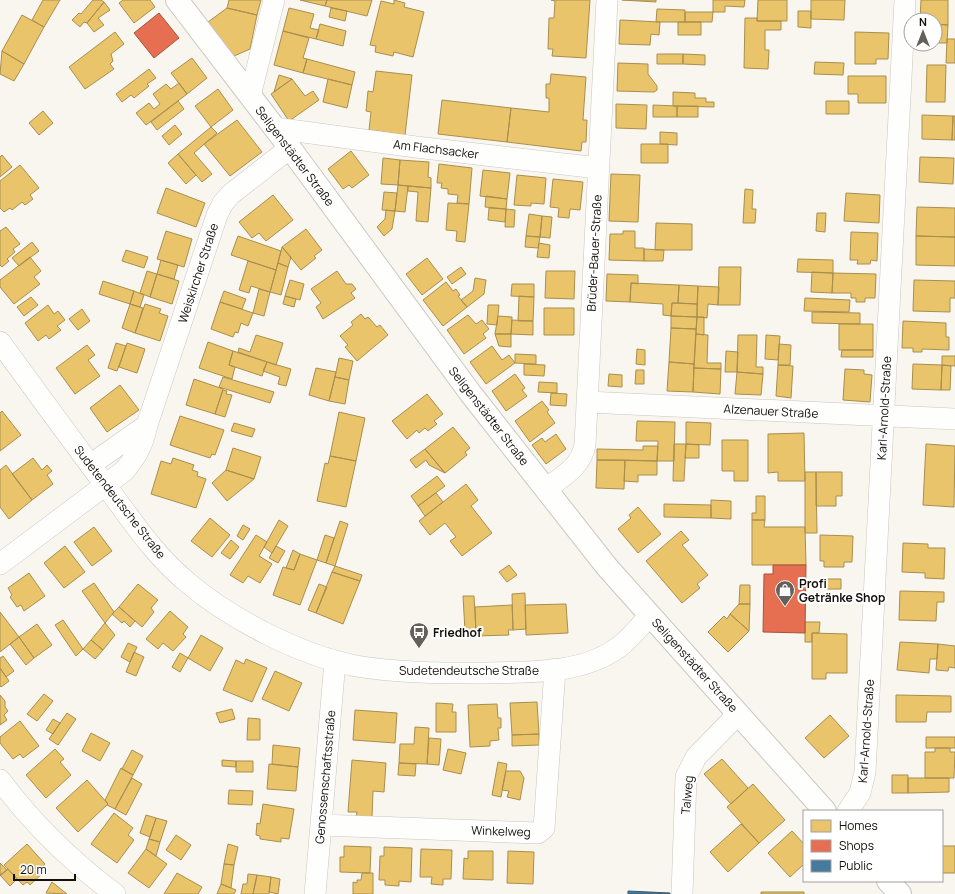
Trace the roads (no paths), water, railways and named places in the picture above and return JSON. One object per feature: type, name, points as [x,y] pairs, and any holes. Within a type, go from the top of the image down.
[{"type":"main road","name":"Seligenstädter Straße","points":[[177,0],[290,148],[471,394],[607,567],[824,810]]},
{"type":"main road","points":[[889,882],[900,894]]},
{"type":"street","points":[[250,96],[274,0]]},
{"type":"street","name":"Brüder-Bauer-Straße","points":[[546,489],[574,468],[583,455],[587,402],[607,0]]},
{"type":"street","name":"Karl-Arnold-Straße","points":[[849,810],[860,793],[865,772],[905,0]]},
{"type":"street","name":"Am Flachsacker","points":[[274,128],[416,147],[598,168]]},
{"type":"street","name":"Weiskircher Straße","points":[[0,564],[105,486],[124,471],[137,456],[144,443],[147,425],[217,215],[223,203],[241,185],[290,148]]},
{"type":"street","name":"Sudetendeutsche Straße","points":[[0,342],[105,486],[156,552],[186,582],[205,597],[245,622],[292,645],[335,661],[379,669],[425,673],[504,672],[555,669],[594,660],[612,652],[633,636],[650,615]]},
{"type":"street","name":"Alzenauer Straße","points":[[587,402],[955,419]]},
{"type":"street","points":[[90,465],[147,425]]},
{"type":"street","name":"Genossenschaftsstraße","points":[[315,894],[335,661]]},
{"type":"street","name":"Winkelweg","points":[[321,825],[538,833],[544,828],[555,669]]},
{"type":"street","name":"Talweg","points":[[682,894],[686,777],[696,757],[738,714]]},
{"type":"street","points":[[2,788],[55,844],[115,894]]},
{"type":"place","name":"Profi Getränke Shop","points":[[785,607]]},
{"type":"place","name":"Friedhof","points":[[419,649]]}]
